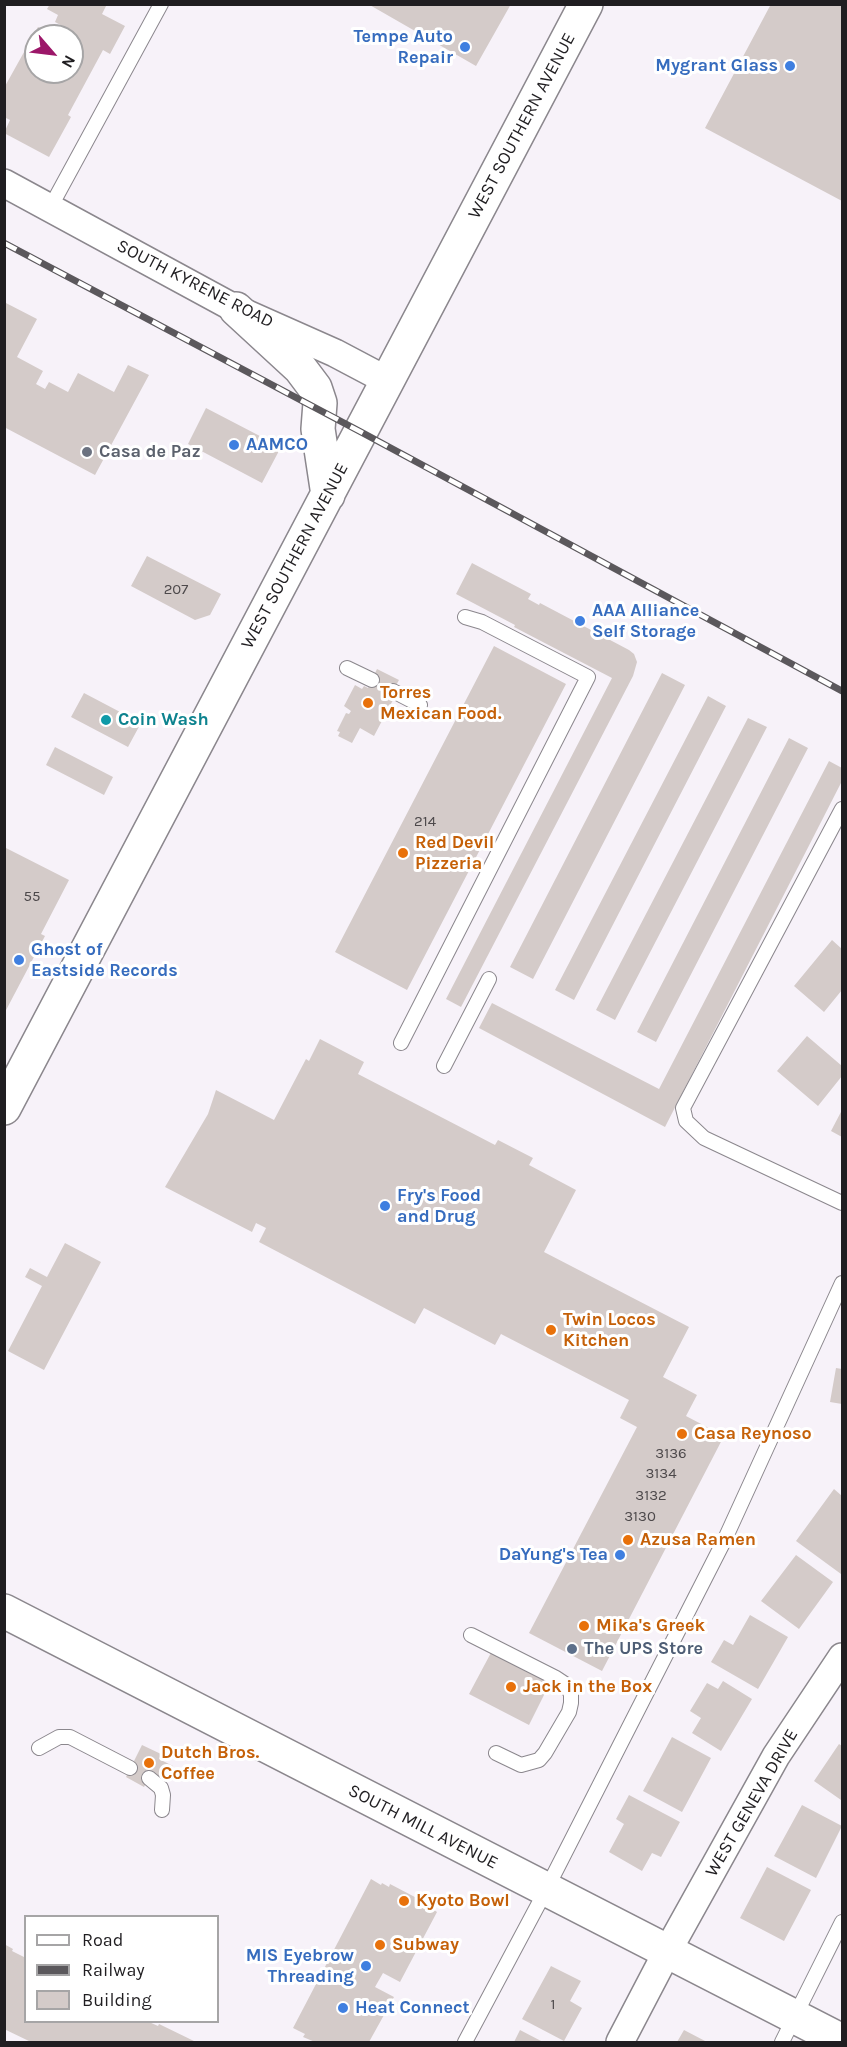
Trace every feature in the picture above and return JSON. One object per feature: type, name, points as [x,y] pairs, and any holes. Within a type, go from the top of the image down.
[{"type":"main road","name":"WEST SOUTHERN AVENUE","points":[[4,1108],[586,4]]},
{"type":"main road","points":[[236,309],[300,368],[315,388],[320,403],[318,429],[328,495]]},
{"type":"main road","name":"SOUTH MILL AVENUE","points":[[4,1611],[667,1952],[789,2030],[843,2041]]},
{"type":"street","name":"SOUTH KYRENE ROAD","points":[[4,183],[236,309],[335,353],[388,381]]},
{"type":"street","name":"WEST GENEVA DRIVE","points":[[620,2043],[667,1952],[776,1756],[843,1657]]},
{"type":"lane","points":[[50,208],[161,4]]},
{"type":"lane","points":[[401,1043],[588,677],[482,622],[465,617]]},
{"type":"lane","points":[[347,668],[372,680]]},
{"type":"lane","points":[[393,691],[420,705]]},
{"type":"lane","points":[[843,809],[683,1108],[686,1121],[704,1138],[843,1203]]},
{"type":"lane","points":[[444,1066],[489,979]]},
{"type":"lane","points":[[465,2043],[546,1890],[725,1539],[843,1283]]},
{"type":"lane","points":[[471,1635],[556,1678],[565,1684],[571,1694],[568,1712],[539,1760],[521,1764],[496,1753]]},
{"type":"lane","points":[[39,1748],[59,1737],[70,1737],[130,1768]]},
{"type":"lane","points":[[149,1778],[161,1788],[162,1810]]},
{"type":"lane","points":[[789,2030],[843,1922]]},
{"type":"building","points":[[50,4],[107,4],[102,14],[125,26],[110,54],[103,50],[68,115],[71,117],[49,157],[4,133],[10,120],[4,117],[4,88],[24,52],[24,84],[84,84],[84,24],[59,24],[55,22],[58,15],[47,9]]},
{"type":"building","name":"Tempe Auto Repair","points":[[368,4],[511,4],[476,66]]},
{"type":"building","name":"Mygrant Glass","points":[[771,4],[842,4],[842,201],[705,128]]},
{"type":"building","points":[[4,302],[37,319],[17,357],[43,371],[36,384],[45,389],[49,382],[68,392],[78,373],[114,392],[128,365],[149,375],[95,475],[4,427]]},
{"type":"building","name":"AAMCO","points":[[206,408],[281,447],[262,483],[188,444]]},
{"type":"building","points":[[147,556],[221,594],[210,615],[195,620],[131,586]]},
{"type":"building","points":[[472,563],[531,594],[528,599],[539,605],[540,603],[629,650],[634,654],[637,662],[633,676],[461,1007],[446,999],[612,678],[456,594]]},
{"type":"building","points":[[494,646],[566,684],[407,990],[335,952]]},
{"type":"building","name":"Torres Mexican Food.","points":[[377,669],[399,680],[389,698],[393,700],[374,736],[360,728],[352,743],[338,736],[340,732],[337,731],[346,713],[349,714],[351,711],[344,706],[355,685],[362,689],[364,686],[368,688]]},
{"type":"building","points":[[662,673],[685,685],[533,979],[510,967]]},
{"type":"building","name":"Coin Wash","points":[[84,693],[141,723],[128,747],[71,717]]},
{"type":"building","points":[[708,696],[726,706],[574,1000],[555,990]]},
{"type":"building","points":[[748,718],[767,727],[615,1020],[596,1010]]},
{"type":"building","points":[[789,738],[808,748],[656,1042],[637,1032]]},
{"type":"building","name":"Coin Wash","points":[[55,747],[113,777],[104,795],[46,765]]},
{"type":"building","points":[[829,761],[842,768],[842,781],[665,1127],[479,1028],[492,1003],[659,1089]]},
{"type":"building","points":[[4,847],[69,880],[41,934],[45,936],[4,1014]]},
{"type":"building","points":[[832,940],[842,949],[842,990],[824,1012],[794,986]]},
{"type":"building","points":[[807,1036],[842,1066],[842,1076],[818,1106],[777,1071]]},
{"type":"building","name":"Fry's Food and Drug","points":[[320,1039],[364,1062],[358,1074],[495,1145],[498,1140],[533,1158],[529,1165],[576,1190],[544,1252],[689,1327],[663,1377],[697,1395],[686,1416],[724,1436],[602,1671],[529,1633],[637,1427],[620,1418],[629,1400],[501,1334],[495,1345],[424,1308],[415,1324],[259,1242],[266,1228],[256,1223],[252,1232],[165,1187],[208,1114],[216,1090],[274,1120],[306,1059],[309,1061]]},
{"type":"building","points":[[842,1110],[842,1137],[831,1131]]},
{"type":"building","points":[[65,1243],[101,1262],[44,1370],[8,1351],[42,1286],[25,1277],[30,1268],[47,1277]]},
{"type":"building","points":[[836,1368],[842,1369],[842,1404],[830,1402]]},
{"type":"building","points":[[834,1489],[842,1496],[841,1574],[796,1541]]},
{"type":"building","points":[[796,1555],[833,1582],[799,1629],[761,1601]]},
{"type":"building","points":[[750,1615],[788,1637],[758,1689],[711,1662],[724,1640],[733,1645]]},
{"type":"building","name":"Jack in the Box","points":[[493,1649],[552,1679],[529,1725],[469,1694]]},
{"type":"building","points":[[723,1681],[752,1699],[721,1751],[692,1733],[701,1718],[690,1711],[707,1683],[718,1689]]},
{"type":"building","points":[[672,1737],[711,1758],[682,1812],[643,1791]]},
{"type":"building","points":[[839,1744],[842,1746],[841,1800],[814,1781]]},
{"type":"building","name":"Dutch Bros. Coffee","points":[[142,1745],[161,1754],[159,1759],[173,1766],[165,1781],[151,1774],[144,1787],[126,1777]]},
{"type":"building","points":[[629,1795],[680,1822],[661,1857],[652,1853],[642,1871],[609,1852],[624,1824],[616,1819]]},
{"type":"building","points":[[802,1805],[842,1826],[816,1878],[774,1856]]},
{"type":"building","points":[[767,1867],[811,1890],[784,1941],[740,1918]]},
{"type":"building","points":[[371,1879],[381,1885],[382,1883],[389,1887],[390,1884],[432,1906],[431,1908],[437,1912],[400,1982],[383,1973],[375,1987],[394,1997],[369,2042],[315,2042],[303,2037],[305,2034],[293,2028]]},
{"type":"building","points":[[4,1944],[24,1957],[24,2023],[151,2023],[158,2026],[159,2024],[196,2042],[31,2042],[4,2029]]},
{"type":"building","points":[[551,1966],[581,1981],[570,2001],[582,2008],[564,2041],[522,2019]]},
{"type":"building","points":[[520,2030],[543,2042],[514,2042]]},
{"type":"building","points":[[684,2030],[707,2042],[677,2042]]},
{"type":"railway","points":[[4,243],[842,691]]},
{"type":"place","name":"Tempe Auto Repair","points":[[465,47]]},
{"type":"place","name":"Mygrant Glass","points":[[790,66]]},
{"type":"place","name":"AAMCO","points":[[234,445]]},
{"type":"place","name":"Casa de Paz","points":[[87,452]]},
{"type":"place","name":"AAA Alliance Self Storage","points":[[580,621]]},
{"type":"place","name":"Torres Mexican Food.","points":[[368,703]]},
{"type":"place","name":"Coin Wash","points":[[106,720]]},
{"type":"place","name":"Red Devil Pizzeria","points":[[403,853]]},
{"type":"place","name":"Ghost of Eastside Records","points":[[19,960]]},
{"type":"place","name":"Fry's Food and Drug","points":[[385,1206]]},
{"type":"place","name":"Twin Locos Kitchen","points":[[551,1330]]},
{"type":"place","name":"Casa Reynoso","points":[[682,1434]]},
{"type":"place","name":"Azusa Ramen","points":[[628,1540]]},
{"type":"place","name":"DaYung's Tea","points":[[620,1555]]},
{"type":"place","name":"Mika's Greek","points":[[584,1626]]},
{"type":"place","name":"The UPS Store","points":[[572,1649]]},
{"type":"place","name":"Jack in the Box","points":[[511,1687]]},
{"type":"place","name":"Dutch Bros. Coffee","points":[[149,1763]]},
{"type":"place","name":"Kyoto Bowl","points":[[404,1901]]},
{"type":"place","name":"Subway","points":[[380,1945]]},
{"type":"place","name":"MIS Eyebrow Threading","points":[[366,1966]]},
{"type":"place","name":"Heat Connect","points":[[343,2008]]}]
